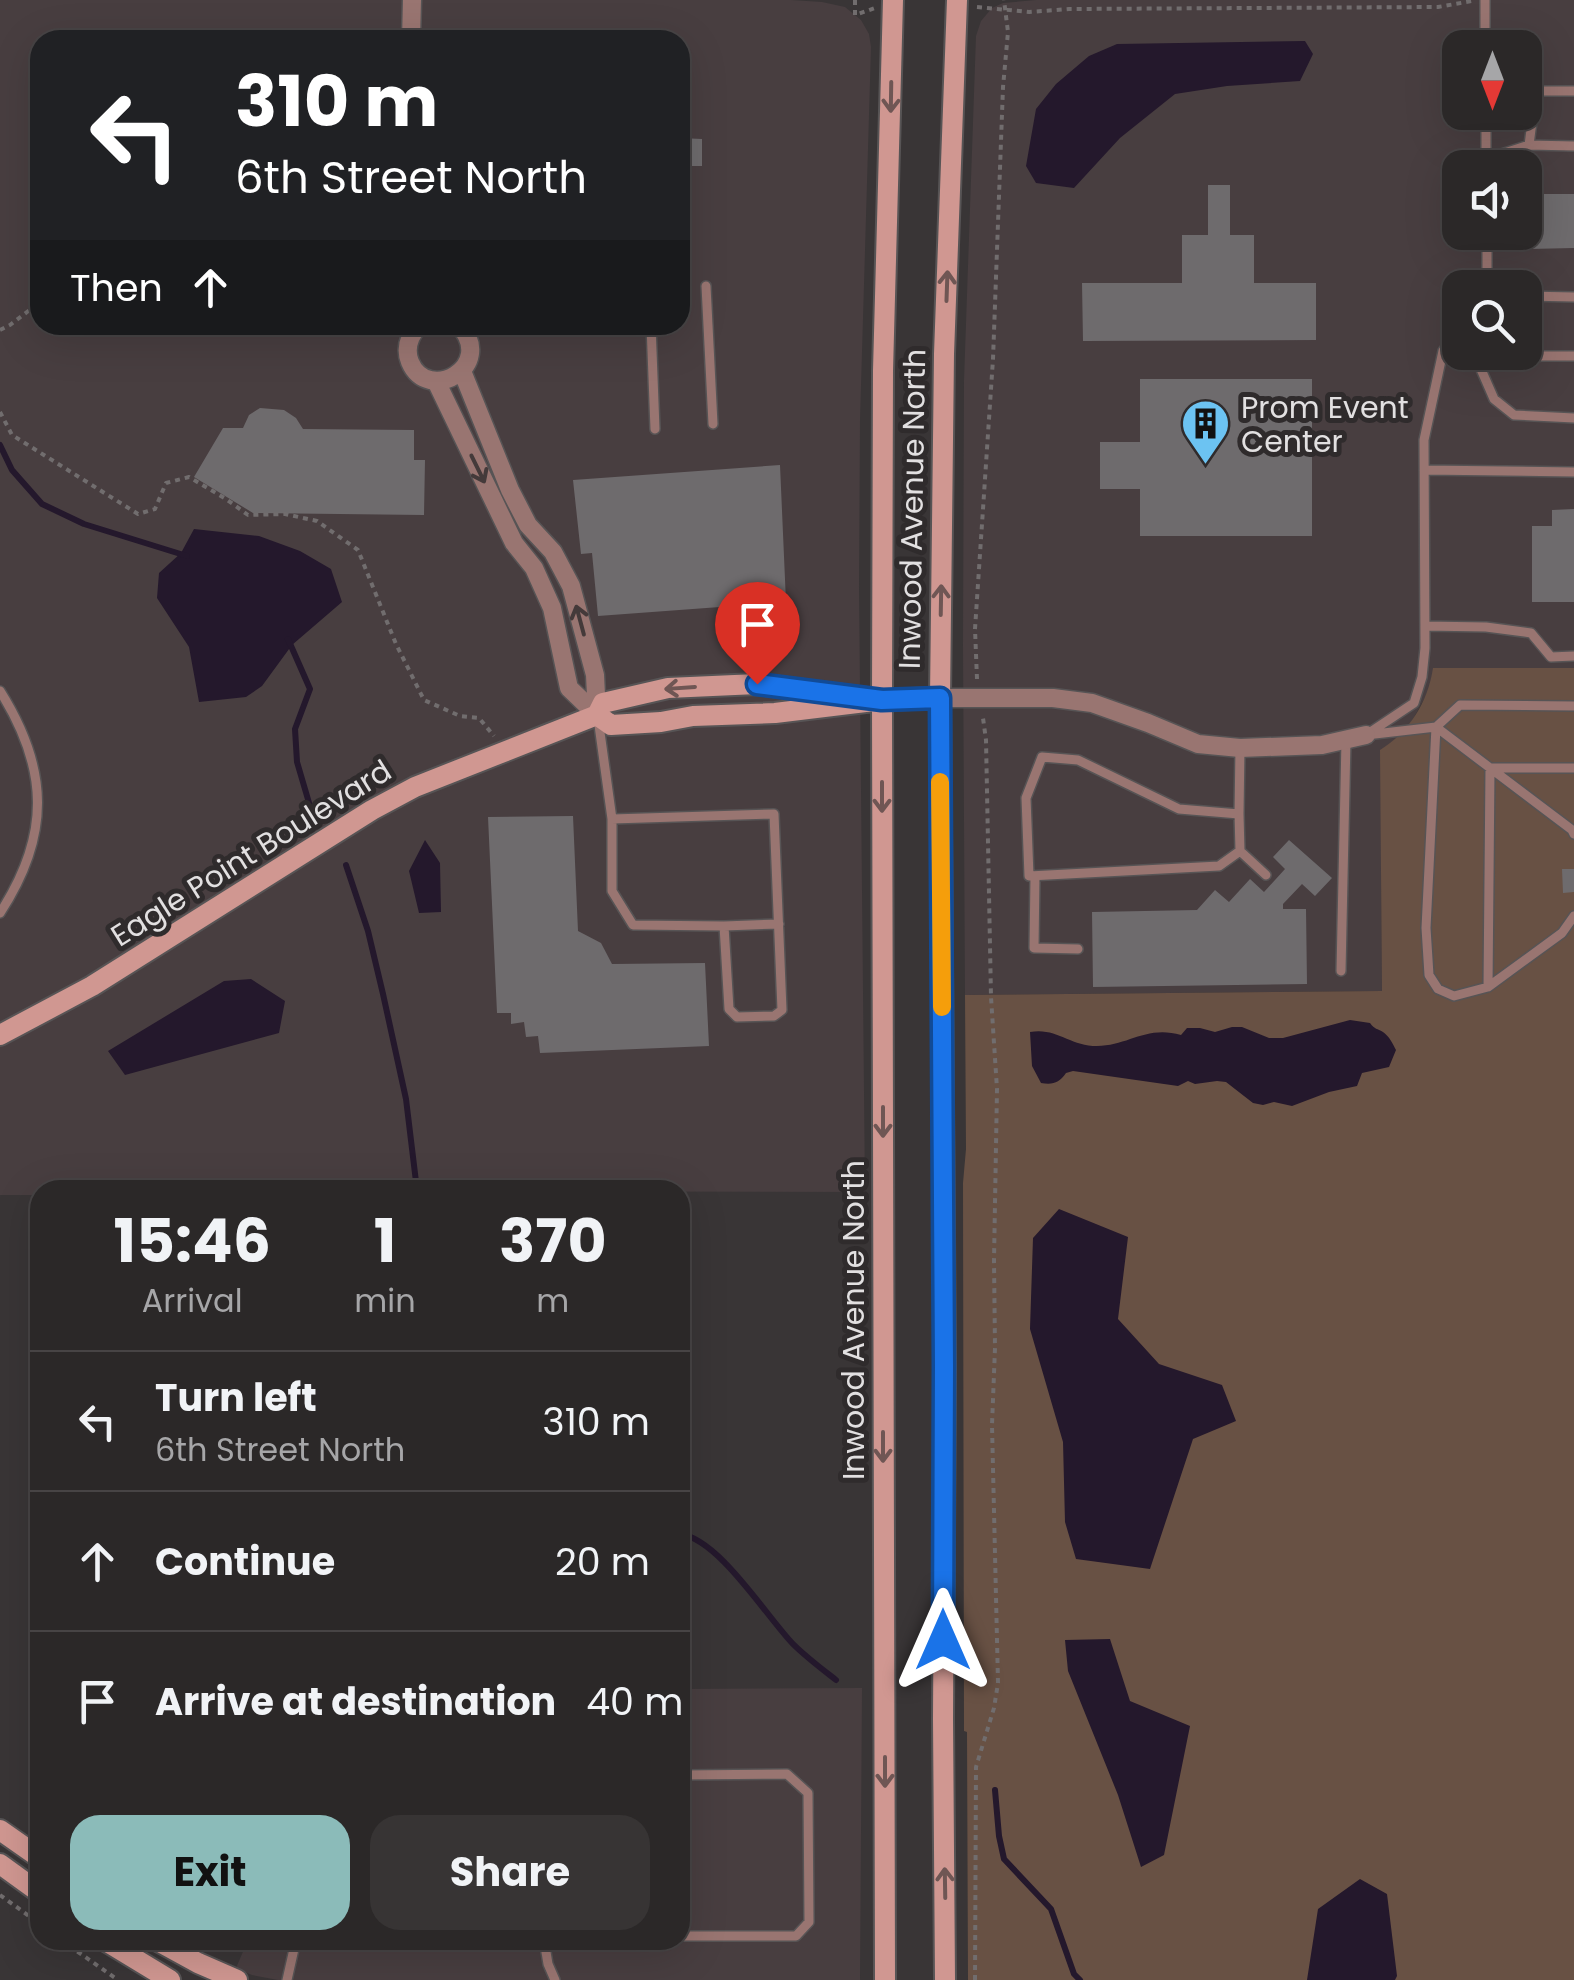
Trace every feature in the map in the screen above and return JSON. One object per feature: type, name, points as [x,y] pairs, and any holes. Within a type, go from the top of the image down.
[{"type":"main road","name":"Inwood Avenue North","points":[[886,1980],[882,700],[884,371],[893,0]]},
{"type":"main road","name":"Inwood Avenue North","points":[[946,1980],[940,698],[944,354],[956,0]]},
{"type":"main road","name":"Eagle Point Boulevard","points":[[0,1035],[92,986],[415,787],[597,716],[603,703],[668,688],[757,684],[882,700]]},
{"type":"main road","points":[[882,700],[940,698]]},
{"type":"main road","name":"Eagle Point Boulevard","points":[[597,716],[611,725],[776,713],[882,700]]},
{"type":"main road","points":[[0,1830],[30,1851]]},
{"type":"main road","points":[[0,1864],[30,1886]]},
{"type":"main road","points":[[120,1950],[170,1980]]},
{"type":"main road","points":[[174,1950],[237,1980]]},
{"type":"street","points":[[412,0],[412,30]]},
{"type":"street","points":[[412,335],[408,342],[409,360],[419,374],[436,381],[462,370],[470,352],[467,335]]},
{"type":"street","points":[[462,370],[510,490],[528,525],[553,552],[571,586],[595,674],[597,716]]},
{"type":"street","points":[[436,381],[514,542],[534,568],[552,608],[569,688],[597,716]]},
{"type":"street","points":[[940,698],[1053,698],[1092,703],[1198,744],[1240,748],[1322,745],[1366,735]]},
{"type":"lane","points":[[1482,0],[1484,30]]},
{"type":"lane","points":[[1529,145],[1536,91],[1574,91]]},
{"type":"lane","points":[[1517,150],[1529,145],[1574,146]]},
{"type":"lane","points":[[706,286],[713,424]]},
{"type":"lane","points":[[1542,296],[1574,297]]},
{"type":"lane","points":[[650,335],[655,429]]},
{"type":"lane","points":[[1366,735],[1414,702],[1422,676],[1426,648],[1424,440],[1442,355]]},
{"type":"lane","points":[[1542,356],[1574,356]]},
{"type":"lane","points":[[1481,370],[1494,399],[1514,415],[1574,418]]},
{"type":"lane","points":[[1424,470],[1574,472]]},
{"type":"lane","points":[[1425,626],[1486,627],[1531,634],[1551,657],[1574,656]]},
{"type":"lane","points":[[0,691],[30,750],[37,810],[30,856],[0,913]]},
{"type":"lane","points":[[1366,735],[1436,727],[1460,704],[1574,706]]},
{"type":"lane","points":[[597,716],[612,819],[612,891],[633,924],[778,924]]},
{"type":"lane","points":[[1436,727],[1574,834]]},
{"type":"lane","points":[[1436,727],[1426,928],[1428,975],[1438,989],[1454,996],[1488,987],[1562,933],[1574,916]]},
{"type":"lane","points":[[1341,971],[1346,740]]},
{"type":"lane","points":[[1240,748],[1240,851],[1266,875]]},
{"type":"lane","points":[[1238,814],[1179,809],[1078,760],[1042,757],[1026,798],[1029,876],[1219,866],[1240,851]]},
{"type":"lane","points":[[1490,768],[1574,768]]},
{"type":"lane","points":[[1488,987],[1490,768]]},
{"type":"lane","points":[[612,819],[774,814],[782,1010],[774,1016],[737,1017],[730,1009],[724,926]]},
{"type":"lane","points":[[1035,876],[1034,948],[1078,949]]},
{"type":"lane","points":[[690,1774],[787,1774],[808,1792],[810,1922],[796,1936],[690,1936]]},
{"type":"lane","points":[[287,1980],[294,1950]]},
{"type":"lane","points":[[545,1950],[555,1980]]},
{"type":"path","points":[[855,0],[855,15]]},
{"type":"path","points":[[975,669],[974,629],[993,359],[1008,42],[1004,0]]},
{"type":"path","points":[[1005,11],[1438,7],[1482,0]]},
{"type":"path","points":[[0,330],[30,310]]},
{"type":"path","points":[[0,412],[12,435],[138,514],[155,508],[166,482],[189,478],[248,514],[285,514],[317,521],[358,550],[396,644],[424,700],[460,716],[479,718],[502,752]]},
{"type":"path","points":[[976,1980],[976,1767],[998,1683],[992,1425],[997,1089],[984,726]]},
{"type":"path","points":[[0,1895],[30,1917]]},
{"type":"path","points":[[75,1950],[118,1980]]},
{"type":"shaded area","points":[[0,0],[791,0],[845,7],[861,20],[871,47],[859,587],[865,1192],[690,1192],[690,1180],[30,1180],[30,1195],[0,1195]]},
{"type":"shaded area","points":[[1036,0],[1574,0],[1574,668],[1434,669],[1428,692],[1412,721],[1381,751],[1382,991],[965,995],[964,381],[976,36],[981,21],[992,8]]},
{"type":"shaded area","points":[[1305,41],[1313,54],[1300,81],[1175,94],[1120,138],[1074,188],[1036,183],[1026,166],[1036,109],[1056,84],[1089,56],[1117,44]]},
{"type":"shaded area","points":[[194,529],[259,536],[300,551],[331,569],[342,602],[292,645],[262,686],[246,697],[199,702],[189,647],[157,598],[159,573],[181,553]]},
{"type":"shaded area","points":[[1433,668],[1574,668],[1574,1980],[968,1980],[964,1731],[965,995],[1382,991],[1380,750],[1416,715]]},
{"type":"shaded area","points":[[425,840],[440,863],[441,912],[419,913],[409,871]]},
{"type":"shaded area","points":[[251,979],[285,1001],[279,1033],[125,1075],[108,1051],[224,981]]},
{"type":"shaded area","points":[[1350,1020],[1370,1023],[1387,1036],[1396,1050],[1389,1067],[1362,1073],[1357,1086],[1292,1106],[1253,1103],[1226,1082],[1217,1081],[1188,1081],[1178,1086],[1073,1071],[1055,1082],[1041,1083],[1032,1066],[1030,1032],[1048,1032],[1097,1046],[1157,1032],[1181,1035],[1187,1028],[1215,1032],[1242,1027],[1269,1038],[1283,1038]]},
{"type":"shaded area","points":[[1059,1209],[1128,1237],[1118,1319],[1159,1364],[1222,1385],[1236,1421],[1193,1439],[1150,1569],[1076,1559],[1065,1522],[1063,1442],[1030,1329],[1033,1238]]},
{"type":"shaded area","points":[[1110,1639],[1130,1701],[1190,1726],[1164,1855],[1141,1867],[1118,1795],[1068,1671],[1065,1640]]},
{"type":"shaded area","points":[[862,1688],[860,1980],[278,1980],[236,1968],[244,1950],[690,1950],[690,1689]]},
{"type":"shaded area","points":[[1360,1879],[1387,1894],[1395,1980],[1307,1980],[1318,1909]]},
{"type":"building","points":[[29,110],[30,250],[28,250]]},
{"type":"building","points":[[690,138],[702,139],[702,166],[690,166]]},
{"type":"building","points":[[1208,185],[1230,185],[1230,235],[1254,235],[1254,283],[1316,283],[1316,340],[1083,341],[1082,283],[1182,283],[1182,235],[1208,235]]},
{"type":"building","points":[[1542,194],[1574,194],[1574,248],[1542,249]]},
{"type":"building","name":"Prom Event Center","points":[[1140,379],[1312,379],[1312,536],[1140,536],[1140,489],[1100,489],[1100,442],[1140,442]]},
{"type":"building","points":[[260,408],[284,410],[303,429],[414,430],[414,460],[425,460],[424,515],[253,513],[194,477],[223,428],[243,428],[249,415]]},
{"type":"building","points":[[780,465],[786,602],[598,616],[592,553],[581,554],[573,480]]},
{"type":"building","points":[[1574,509],[1574,602],[1532,602],[1532,526],[1552,526],[1552,510]]},
{"type":"building","points":[[573,816],[578,931],[601,943],[612,964],[705,963],[709,1046],[540,1053],[538,1036],[526,1037],[524,1022],[511,1024],[511,1013],[497,1013],[488,817]]},
{"type":"building","points":[[1289,840],[1332,878],[1315,896],[1302,884],[1283,904],[1283,909],[1306,909],[1307,984],[1093,987],[1092,912],[1197,910],[1215,890],[1229,902],[1250,879],[1264,892],[1285,869],[1273,857]]},
{"type":"building","points":[[1562,869],[1574,869],[1574,892],[1563,893]]},
{"type":"waterway","points":[[0,445],[12,470],[42,504],[84,524],[187,556]]},
{"type":"waterway","points":[[288,639],[310,689],[295,729],[297,762],[312,813]]},
{"type":"waterway","points":[[346,865],[368,931],[406,1099],[416,1180]]},
{"type":"waterway","points":[[690,1537],[726,1564],[793,1644],[836,1680]]},
{"type":"waterway","points":[[995,1790],[1004,1859],[1051,1909],[1074,1974],[1080,1980]]},
{"type":"slow traffic","points":[[940,782],[942,1007]]},
{"type":"place","name":"Prom Event Center","points":[[1206,466]]},
{"type":"route","points":[[757,684],[882,700],[940,698],[943,1640]]}]
